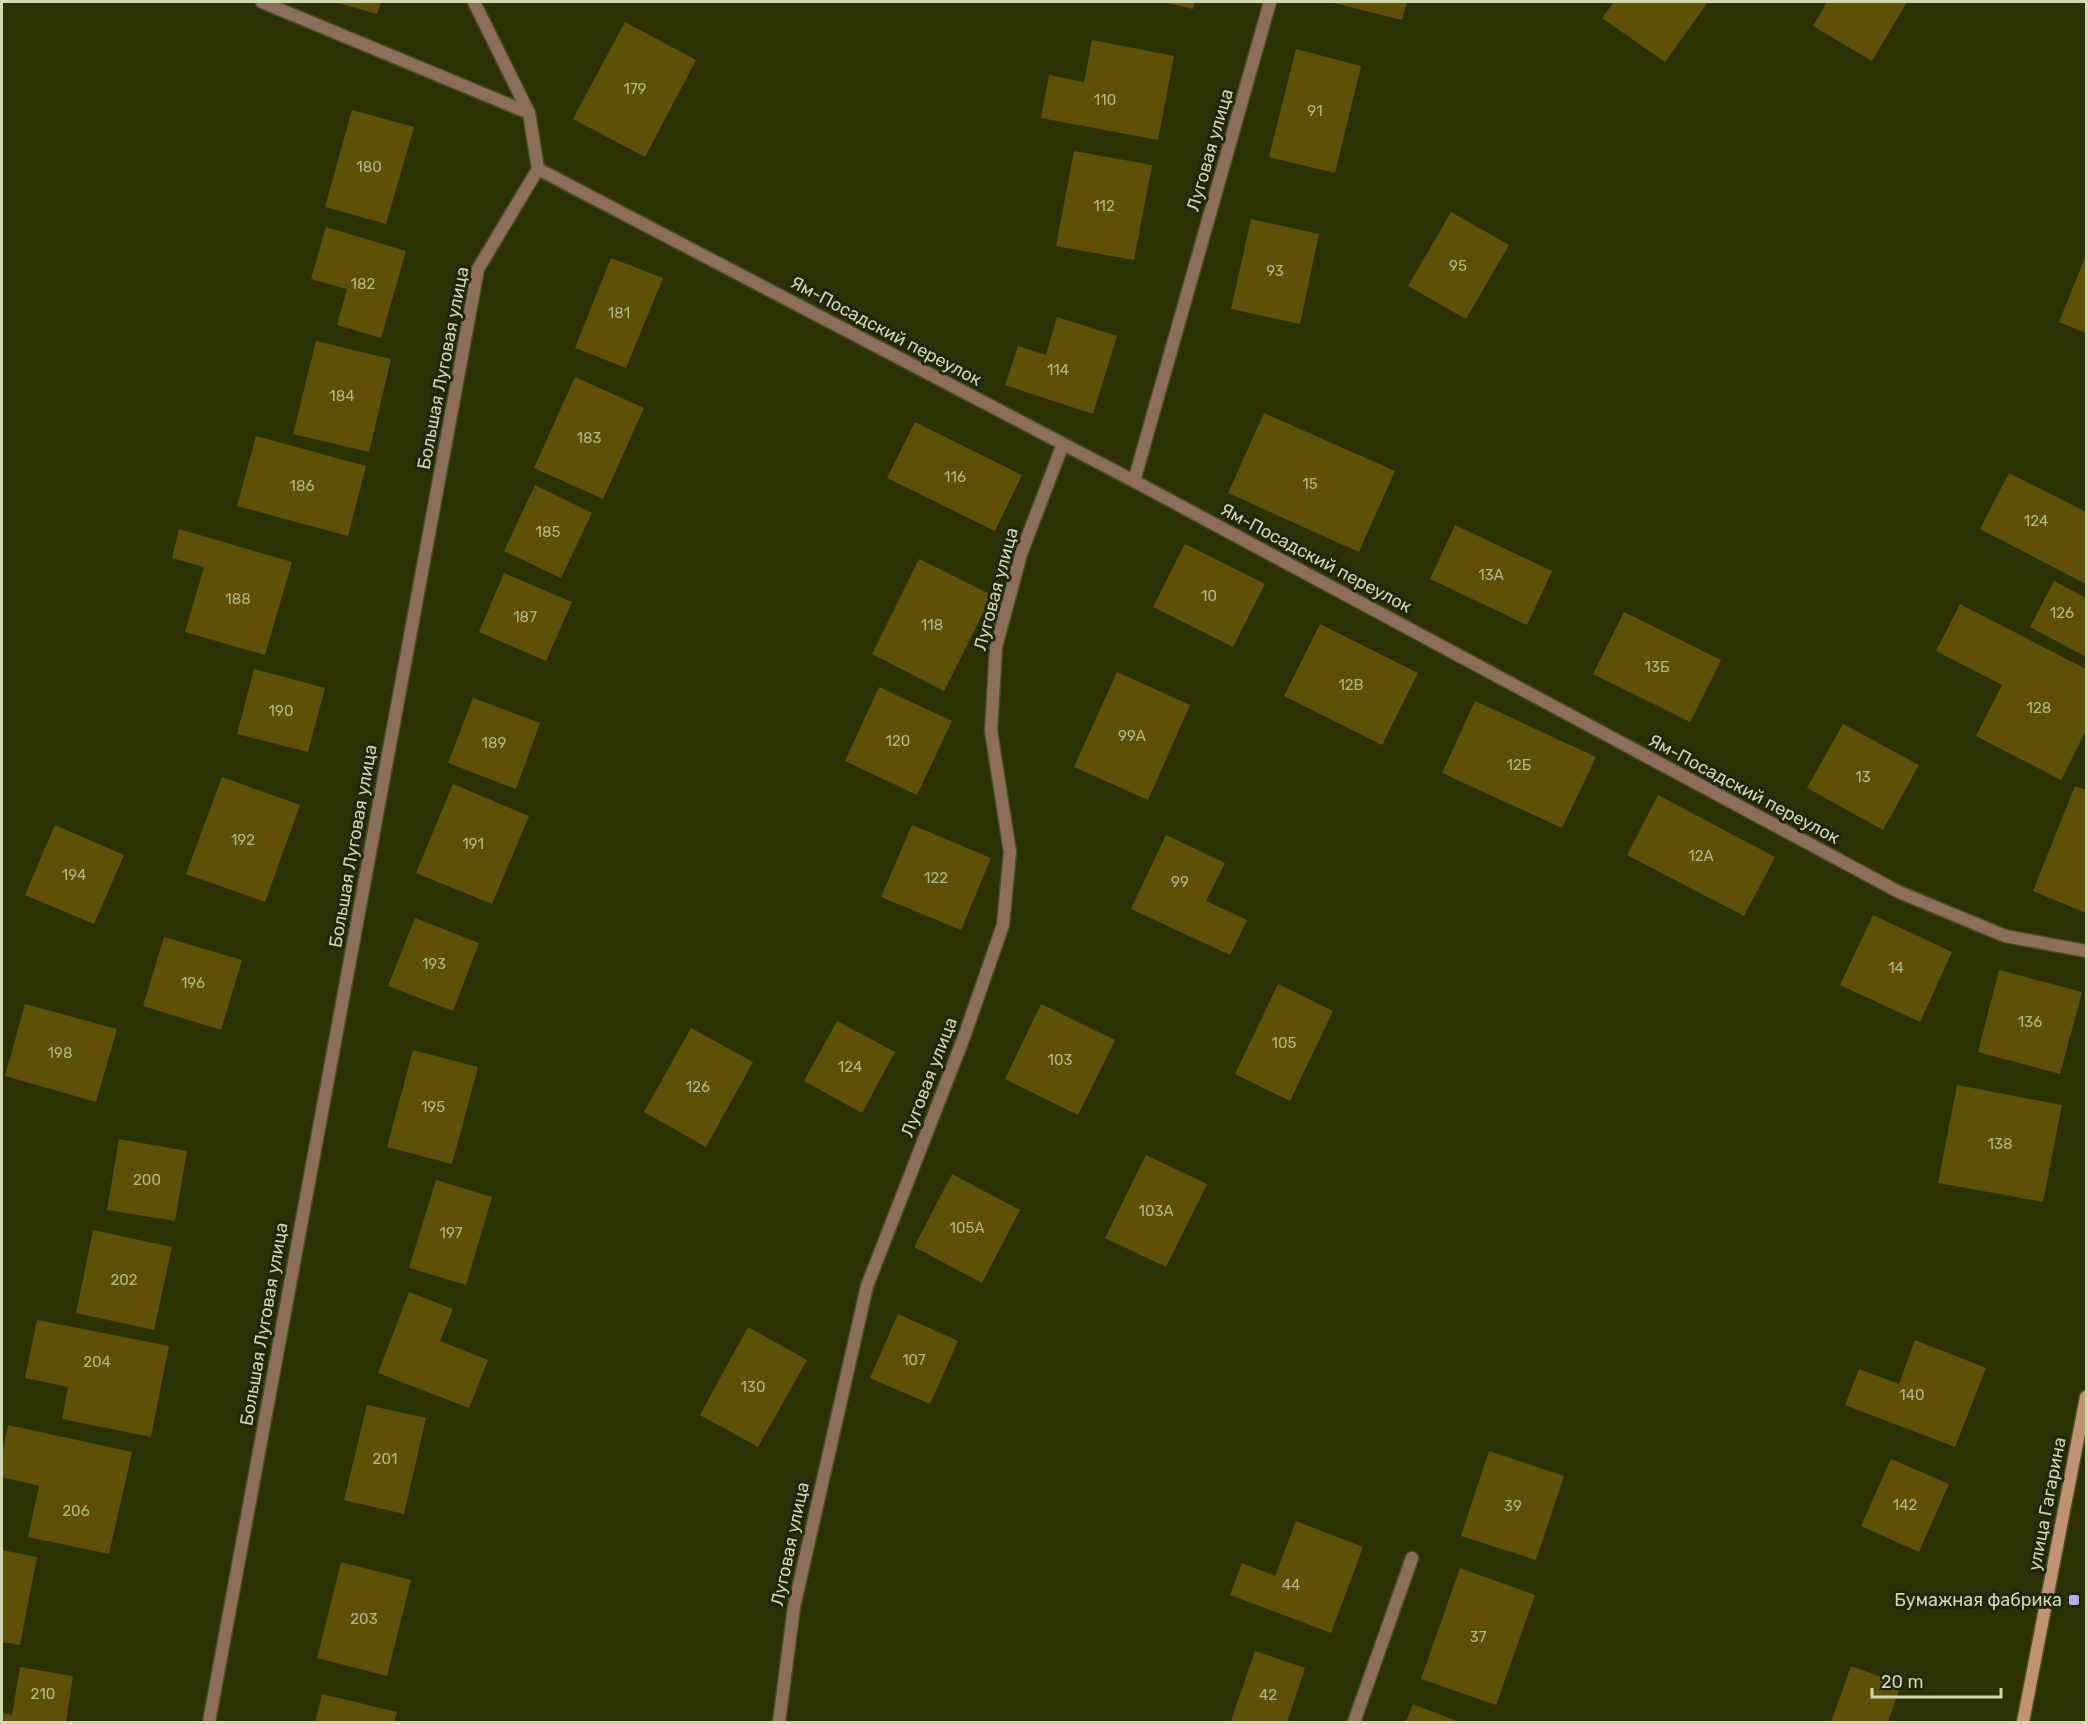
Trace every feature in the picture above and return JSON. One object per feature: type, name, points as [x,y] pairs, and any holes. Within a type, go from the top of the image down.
[{"type":"main road","name":"улица Гагарина","points":[[2023,1722],[2082,1436],[2086,1397]]},
{"type":"street","points":[[262,2],[529,113]]},
{"type":"street","points":[[474,2],[529,113],[538,169]]},
{"type":"street","name":"Луговая улица","points":[[1134,481],[1270,2]]},
{"type":"street","name":"Ям-Посадский переулок","points":[[538,169],[1134,481],[1899,892],[2005,936],[2086,951]]},
{"type":"street","name":"Большая Луговая улица","points":[[209,1722],[478,269],[538,169]]},
{"type":"street","name":"Луговая улица","points":[[779,1722],[794,1607],[867,1286],[964,1037],[1002,925],[1010,852],[991,731],[996,647],[1021,554],[1063,444]]},
{"type":"street","points":[[1354,1722],[1412,1558]]},
{"type":"building","points":[[335,2],[381,2],[377,14]]},
{"type":"building","points":[[1163,2],[1195,2],[1193,9]]},
{"type":"building","points":[[1330,2],[1407,2],[1402,20]]},
{"type":"building","points":[[1614,2],[1708,2],[1665,62],[1602,18]]},
{"type":"building","points":[[1827,2],[1907,2],[1872,61],[1813,26]]},
{"type":"building","points":[[625,22],[696,60],[645,157],[573,119]]},
{"type":"building","points":[[1092,40],[1174,56],[1158,140],[1041,118],[1049,75],[1084,82]]},
{"type":"building","points":[[1296,49],[1361,66],[1335,173],[1269,157]]},
{"type":"building","points":[[352,110],[414,127],[386,224],[325,207]]},
{"type":"building","points":[[1074,151],[1152,165],[1134,260],[1056,246]]},
{"type":"building","points":[[1451,212],[1509,245],[1466,319],[1408,286]]},
{"type":"building","points":[[1251,219],[1319,234],[1300,324],[1231,309]]},
{"type":"building","points":[[326,227],[406,251],[381,338],[337,325],[347,289],[311,279]]},
{"type":"building","points":[[2086,255],[2086,333],[2059,322]]},
{"type":"building","points":[[611,258],[663,278],[626,368],[575,348]]},
{"type":"building","points":[[1057,317],[1117,336],[1093,414],[1005,385],[1018,346],[1046,355]]},
{"type":"building","points":[[316,341],[391,359],[369,452],[293,434]]},
{"type":"building","points":[[575,377],[644,408],[603,499],[534,468]]},
{"type":"building","points":[[1264,413],[1395,471],[1359,552],[1228,493]]},
{"type":"building","points":[[915,422],[1022,475],[995,531],[887,478]]},
{"type":"building","points":[[256,436],[366,466],[348,536],[237,506]]},
{"type":"building","points":[[2009,473],[2086,512],[2086,584],[1980,529]]},
{"type":"building","points":[[535,485],[592,513],[561,578],[504,551]]},
{"type":"building","points":[[1455,525],[1552,571],[1527,625],[1430,579]]},
{"type":"building","points":[[179,529],[292,562],[265,655],[185,632],[204,567],[172,558]]},
{"type":"building","points":[[1185,544],[1265,584],[1233,647],[1153,607]]},
{"type":"building","points":[[919,559],[992,595],[944,691],[872,654]]},
{"type":"building","points":[[504,573],[572,602],[546,661],[479,632]]},
{"type":"building","points":[[2054,581],[2086,598],[2086,657],[2030,627]]},
{"type":"building","points":[[1960,604],[2086,669],[2086,730],[2061,780],[1976,736],[2002,685],[1936,651]]},
{"type":"building","points":[[1624,612],[1721,660],[1690,722],[1593,674]]},
{"type":"building","points":[[1320,624],[1418,673],[1382,745],[1284,696]]},
{"type":"building","points":[[254,669],[325,688],[308,752],[237,734]]},
{"type":"building","points":[[1117,672],[1190,705],[1148,800],[1074,767]]},
{"type":"building","points":[[879,687],[952,721],[917,795],[845,761]]},
{"type":"building","points":[[473,698],[540,723],[516,789],[448,763]]},
{"type":"building","points":[[1475,701],[1596,757],[1562,828],[1442,773]]},
{"type":"building","points":[[1843,724],[1919,765],[1883,830],[1807,788]]},
{"type":"building","points":[[222,777],[300,805],[265,902],[186,874]]},
{"type":"building","points":[[453,784],[529,816],[492,904],[416,873]]},
{"type":"building","points":[[2075,786],[2086,790],[2086,913],[2033,891]]},
{"type":"building","points":[[1658,795],[1775,857],[1744,916],[1627,855]]},
{"type":"building","points":[[55,825],[124,855],[94,924],[25,895]]},
{"type":"building","points":[[912,825],[991,858],[961,930],[881,897]]},
{"type":"building","points":[[1166,835],[1225,863],[1206,901],[1247,920],[1230,955],[1131,909]]},
{"type":"building","points":[[1873,915],[1952,952],[1920,1022],[1840,985]]},
{"type":"building","points":[[415,918],[479,943],[453,1011],[388,986]]},
{"type":"building","points":[[164,937],[242,960],[221,1030],[143,1006]]},
{"type":"building","points":[[1999,970],[2082,992],[2060,1074],[1978,1052]]},
{"type":"building","points":[[1278,984],[1333,1011],[1290,1101],[1235,1074]]},
{"type":"building","points":[[25,1004],[117,1029],[96,1102],[5,1076]]},
{"type":"building","points":[[1041,1004],[1115,1040],[1078,1115],[1005,1079]]},
{"type":"building","points":[[837,1021],[895,1052],[862,1113],[804,1081]]},
{"type":"building","points":[[691,1028],[753,1062],[706,1147],[644,1112]]},
{"type":"building","points":[[413,1050],[478,1067],[452,1164],[387,1147]]},
{"type":"building","points":[[1957,1085],[2062,1105],[2043,1202],[1938,1183]]},
{"type":"building","points":[[119,1139],[187,1151],[175,1221],[107,1210]]},
{"type":"building","points":[[1146,1155],[1207,1184],[1166,1267],[1105,1238]]},
{"type":"building","points":[[952,1174],[1020,1210],[982,1283],[914,1247]]},
{"type":"building","points":[[436,1180],[492,1197],[466,1285],[409,1268]]},
{"type":"building","points":[[93,1230],[172,1247],[154,1330],[76,1313]]},
{"type":"building","points":[[409,1292],[453,1309],[440,1341],[488,1360],[469,1408],[378,1373]]},
{"type":"building","points":[[898,1314],[958,1341],[930,1404],[870,1378]]},
{"type":"building","points":[[37,1320],[169,1346],[151,1437],[62,1419],[68,1387],[25,1378]]},
{"type":"building","points":[[748,1327],[807,1360],[758,1447],[700,1415]]},
{"type":"building","points":[[1915,1340],[1986,1368],[1955,1447],[1845,1405],[1859,1369],[1899,1384]]},
{"type":"building","points":[[367,1405],[426,1418],[404,1514],[344,1500]]},
{"type":"building","points":[[8,1425],[132,1452],[109,1554],[28,1537],[39,1486],[2,1477],[2,1456]]},
{"type":"building","points":[[1489,1451],[1564,1476],[1536,1560],[1461,1536]]},
{"type":"building","points":[[1891,1459],[1949,1484],[1919,1552],[1861,1526]]},
{"type":"building","points":[[1296,1521],[1363,1547],[1331,1633],[1230,1595],[1242,1563],[1275,1576]]},
{"type":"building","points":[[2,1550],[37,1557],[20,1645],[2,1642]]},
{"type":"building","points":[[341,1562],[411,1580],[387,1676],[317,1658]]},
{"type":"building","points":[[1460,1568],[1535,1595],[1496,1705],[1421,1679]]},
{"type":"building","points":[[1255,1651],[1305,1668],[1287,1722],[1231,1721]]},
{"type":"building","points":[[1851,1666],[1901,1684],[1888,1722],[1831,1722]]},
{"type":"building","points":[[20,1667],[73,1676],[66,1722],[2,1722],[2,1713],[12,1715]]},
{"type":"building","points":[[322,1694],[397,1712],[394,1722],[315,1722]]},
{"type":"building","points":[[1413,1704],[1459,1722],[1406,1722]]},
{"type":"place","name":"Бумажная фабрика","points":[[2074,1600]]}]
